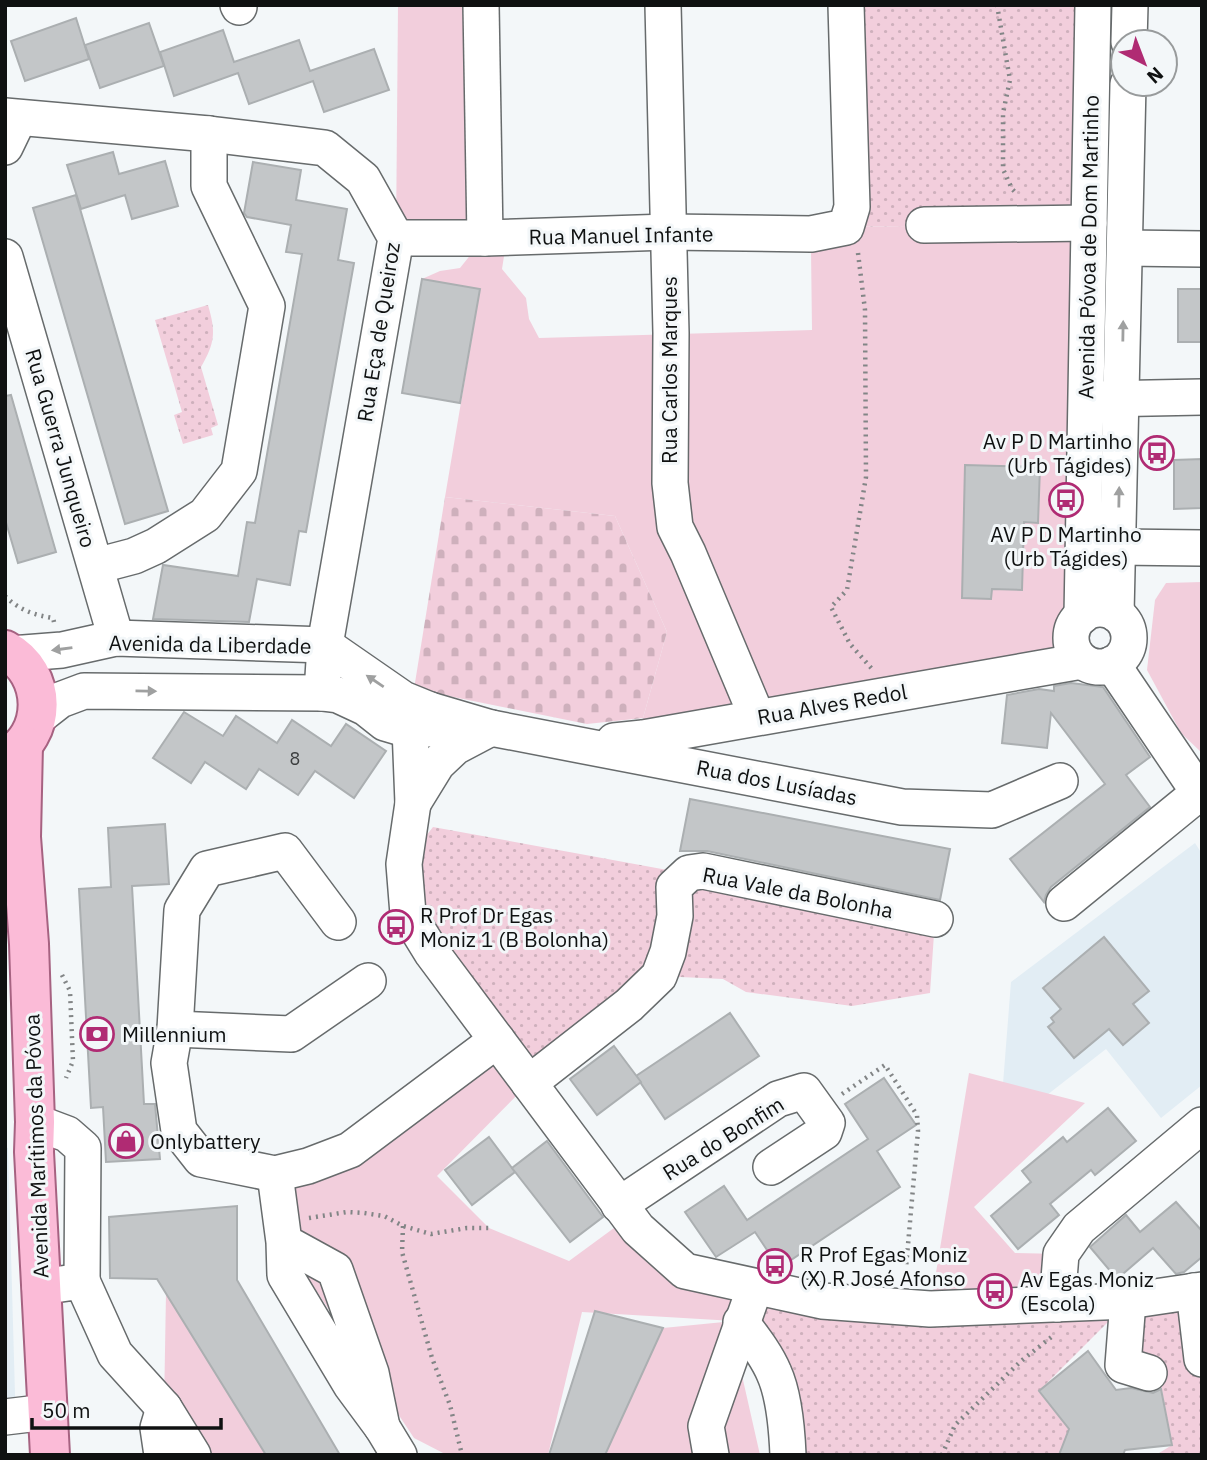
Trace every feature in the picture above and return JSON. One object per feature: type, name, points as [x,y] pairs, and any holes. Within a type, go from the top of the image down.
[{"type":"main road","name":"Avenida Marítimos da Póvoa","points":[[8,652],[22,663],[34,681],[38,702],[22,740],[13,822],[29,944],[34,1152],[50,1455]]},
{"type":"street","points":[[481,5],[485,238]]},
{"type":"street","name":"Rua Carlos Marques","points":[[663,5],[671,333],[670,483],[675,527],[757,717]]},
{"type":"street","points":[[846,5],[849,217]]},
{"type":"street","name":"Avenida Póvoa de Dom Martinho","points":[[1082,616],[1093,5]]},
{"type":"street","points":[[1129,28],[1130,5]]},
{"type":"street","name":"Avenida Póvoa de Dom Martinho","points":[[1116,614],[1128,98]]},
{"type":"street","name":"Rua Eça de Queiroz","points":[[10,127],[209,134],[325,148],[363,179],[396,238],[326,645],[322,693]]},
{"type":"street","points":[[96,566],[135,556],[205,515],[239,471],[267,306],[209,186],[209,134]]},
{"type":"street","name":"Rua Manuel Infante","points":[[396,238],[667,232],[811,234],[849,217]]},
{"type":"street","points":[[924,225],[1089,223]]},
{"type":"street","points":[[1125,248],[1202,249]]},
{"type":"street","name":"Rua Guerra Junqueiro","points":[[5,257],[116,638]]},
{"type":"street","points":[[1085,399],[1202,397]]},
{"type":"street","points":[[1117,547],[1202,548]]},
{"type":"street","points":[[1064,904],[1201,795],[1097,662],[1076,654],[1071,638],[1076,622],[1082,616],[1098,609],[1116,614],[1127,627],[1128,645],[1125,653],[1097,662]]},
{"type":"street","name":"Avenida da Liberdade","points":[[8,652],[62,650],[116,638],[326,645]]},
{"type":"street","name":"Rua dos Lusíadas","points":[[326,645],[403,699],[415,722],[491,728],[583,744],[902,807],[992,810],[1060,781]]},
{"type":"street","name":"Rua Alves Redol","points":[[583,744],[643,738],[895,693],[1097,662]]},
{"type":"street","points":[[22,740],[60,700],[84,691],[322,693],[338,695],[366,708],[415,722],[438,764]]},
{"type":"street","points":[[415,722],[413,803],[404,864],[408,914],[432,953],[619,1205],[638,1229],[685,1271],[822,1301],[930,1309],[1112,1302],[1198,1290],[1202,1359]]},
{"type":"street","points":[[413,803],[438,764],[455,747],[491,728]]},
{"type":"street","points":[[338,922],[285,851],[207,869],[182,910],[175,1029],[169,1063],[179,1131],[201,1159],[275,1174],[308,1166],[350,1150],[497,1041]]},
{"type":"street","name":"Rua Vale da Bolonha","points":[[529,1083],[629,1005],[659,976],[668,952],[675,916],[674,887],[689,873],[704,871],[936,919]]},
{"type":"street","points":[[175,1029],[291,1034],[368,981]]},
{"type":"street","name":"Rua do Bonfim","points":[[619,1205],[778,1099],[804,1091],[827,1123],[824,1132],[771,1167]]},
{"type":"street","points":[[35,1122],[67,1133],[83,1148],[82,1282],[115,1354],[164,1408],[193,1455]]},
{"type":"street","points":[[1057,1304],[1061,1254],[1079,1228],[1202,1125]]},
{"type":"street","points":[[275,1174],[297,1230],[285,1275],[351,1385],[390,1441]]},
{"type":"street","points":[[40,1287],[82,1282]]},
{"type":"street","points":[[711,1455],[706,1426],[755,1287]]},
{"type":"street","points":[[1112,1302],[1123,1365],[1149,1373]]},
{"type":"street","points":[[741,1322],[761,1349],[775,1375],[787,1430],[788,1455]]},
{"type":"street","points":[[162,1455],[158,1428],[164,1408]]},
{"type":"street","points":[[5,1417],[47,1412]]},
{"type":"path","points":[[997,5],[1010,80],[1003,113],[1003,169],[1012,189],[1053,223]]},
{"type":"path","points":[[849,217],[865,310],[866,477],[847,590],[831,607],[850,644],[895,693]]},
{"type":"path","points":[[5,596],[23,610],[53,618]]},
{"type":"path","points":[[818,1110],[885,1065],[917,1115],[918,1131],[904,1289],[905,1307]]},
{"type":"path","points":[[297,1230],[347,1212],[384,1216],[403,1226],[431,1234],[467,1228],[489,1228]]},
{"type":"path","points":[[403,1226],[402,1252],[432,1358],[450,1405],[462,1455]]},
{"type":"path","points":[[942,1455],[955,1425],[1021,1361],[1112,1302]]},
{"type":"shaded area","points":[[1195,843],[1202,854],[1202,1085],[1161,1118],[1106,1049],[1047,1095],[1003,1084],[1011,982]]},
{"type":"shaded area","points":[[5,1147],[8,1148],[16,1429],[5,1430]]},
{"type":"green space","points":[[398,5],[471,5],[484,228],[396,238]]},
{"type":"green space","points":[[842,5],[1093,5],[1089,223],[846,227]]},
{"type":"green space","points":[[1089,223],[1077,660],[643,738],[643,718],[667,632],[615,516],[445,497],[480,290],[422,279],[440,271],[460,268],[472,253],[507,237],[502,269],[526,298],[529,319],[539,338],[812,330],[811,250],[846,227]]},
{"type":"green space","points":[[208,305],[213,337],[201,367],[218,425],[211,428],[213,435],[183,444],[174,415],[182,412],[155,320]]},
{"type":"green space","points":[[445,497],[615,516],[667,632],[643,718],[587,724],[414,689]]},
{"type":"green space","points":[[1202,582],[1202,753],[1181,733],[1147,670],[1155,600],[1166,583]]},
{"type":"green space","points":[[433,827],[935,919],[930,993],[852,1006],[746,992],[723,979],[659,976],[529,1083],[432,953],[404,864]]},
{"type":"green space","points":[[479,1053],[529,1083],[437,1176],[489,1228],[569,1261],[629,1217],[685,1271],[755,1287],[731,1327],[760,1455],[605,1455],[663,1328],[734,1321],[582,1312],[548,1455],[447,1455],[414,1438],[284,1242],[275,1174]]},
{"type":"green space","points":[[969,1073],[1085,1103],[974,1207],[1015,1253],[1061,1254],[1057,1304],[930,1309]]},
{"type":"green space","points":[[755,1287],[930,1309],[1194,1291],[1202,1349],[1202,1455],[1156,1455],[1172,1445],[1161,1385],[1123,1365],[1128,1302],[1039,1391],[1069,1429],[1059,1455],[788,1455],[761,1349]]},
{"type":"green space","points":[[166,1293],[266,1455],[193,1455],[164,1408]]},
{"type":"building","points":[[76,18],[89,59],[25,81],[11,41]]},
{"type":"building","points":[[149,23],[164,66],[100,88],[85,45]]},
{"type":"building","points":[[223,30],[234,62],[299,40],[310,71],[374,49],[389,90],[324,112],[313,81],[249,104],[238,73],[174,96],[160,52]]},
{"type":"building","points":[[113,152],[119,174],[165,161],[178,206],[132,219],[125,195],[81,209],[67,165]]},
{"type":"building","points":[[253,162],[301,170],[296,200],[347,209],[338,260],[354,263],[306,532],[299,531],[290,585],[257,579],[249,622],[153,619],[163,565],[238,576],[247,522],[255,523],[302,254],[286,252],[291,225],[247,217],[244,213]]},
{"type":"building","points":[[76,195],[168,511],[125,524],[33,208]]},
{"type":"building","points":[[422,279],[480,289],[460,403],[402,393]]},
{"type":"building","points":[[1178,289],[1202,289],[1202,342],[1178,342]]},
{"type":"building","points":[[11,395],[56,552],[18,563],[5,519],[5,396]]},
{"type":"building","points":[[1202,459],[1202,508],[1174,509],[1174,460]]},
{"type":"building","points":[[965,465],[1040,467],[1038,523],[1024,522],[1022,590],[992,589],[991,599],[962,598]]},
{"type":"building","points":[[1071,683],[1103,687],[1150,757],[1126,775],[1150,807],[1051,887],[1044,902],[1010,859],[1105,784],[1051,713],[1047,748],[1002,743],[1007,695],[1039,689],[1054,691],[1054,686]]},
{"type":"building","points":[[184,712],[223,736],[236,716],[277,743],[292,720],[331,746],[346,724],[386,751],[354,798],[315,771],[298,795],[259,769],[246,789],[205,762],[191,783],[153,758]]},
{"type":"building","points":[[690,799],[950,849],[940,900],[707,851],[680,851]]},
{"type":"building","points":[[165,824],[169,884],[132,886],[144,1104],[155,1104],[160,1159],[106,1162],[103,1107],[91,1108],[79,889],[111,887],[108,828]]},
{"type":"building","points":[[1104,937],[1149,991],[1133,1004],[1149,1023],[1123,1045],[1109,1029],[1074,1058],[1048,1027],[1054,1022],[1051,1018],[1061,1009],[1043,988]]},
{"type":"building","points":[[730,1013],[759,1056],[665,1119],[636,1076]]},
{"type":"building","points":[[614,1046],[641,1082],[597,1115],[570,1079]]},
{"type":"building","points":[[884,1078],[916,1125],[877,1151],[900,1187],[779,1268],[755,1232],[716,1257],[685,1212],[724,1186],[747,1220],[868,1139],[845,1104]]},
{"type":"building","points":[[1108,1108],[1136,1141],[1095,1175],[1091,1170],[1050,1204],[1059,1215],[1018,1249],[991,1216],[1031,1182],[1022,1171],[1063,1137],[1067,1142]]},
{"type":"building","points":[[489,1137],[515,1172],[472,1205],[445,1170]]},
{"type":"building","points":[[547,1141],[603,1217],[570,1242],[512,1168]]},
{"type":"building","points":[[1176,1202],[1202,1231],[1202,1257],[1184,1272],[1176,1274],[1153,1248],[1117,1279],[1090,1247],[1126,1215],[1140,1232]]},
{"type":"building","points":[[237,1206],[237,1280],[340,1455],[266,1455],[157,1279],[110,1278],[109,1217]]},
{"type":"building","points":[[595,1311],[663,1328],[605,1455],[549,1455]]},
{"type":"building","points":[[1088,1351],[1116,1390],[1131,1388],[1153,1393],[1161,1389],[1172,1445],[1125,1450],[1123,1455],[1059,1455],[1069,1429],[1039,1391]]},
{"type":"place","name":"Av P D Martinho (Urb Tágides)","points":[[1157,453]]},
{"type":"place","name":"AV P D Martinho (Urb Tágides)","points":[[1066,500]]},
{"type":"place","name":"R Prof Dr Egas Moniz 1 (B Bolonha)","points":[[396,927]]},
{"type":"place","name":"Millennium","points":[[97,1034]]},
{"type":"place","name":"Onlybattery","points":[[126,1141]]},
{"type":"place","name":"R Prof Egas Moniz (X) R José Afonso","points":[[775,1266]]},
{"type":"place","name":"Av Egas Moniz (Escola)","points":[[995,1291]]}]
